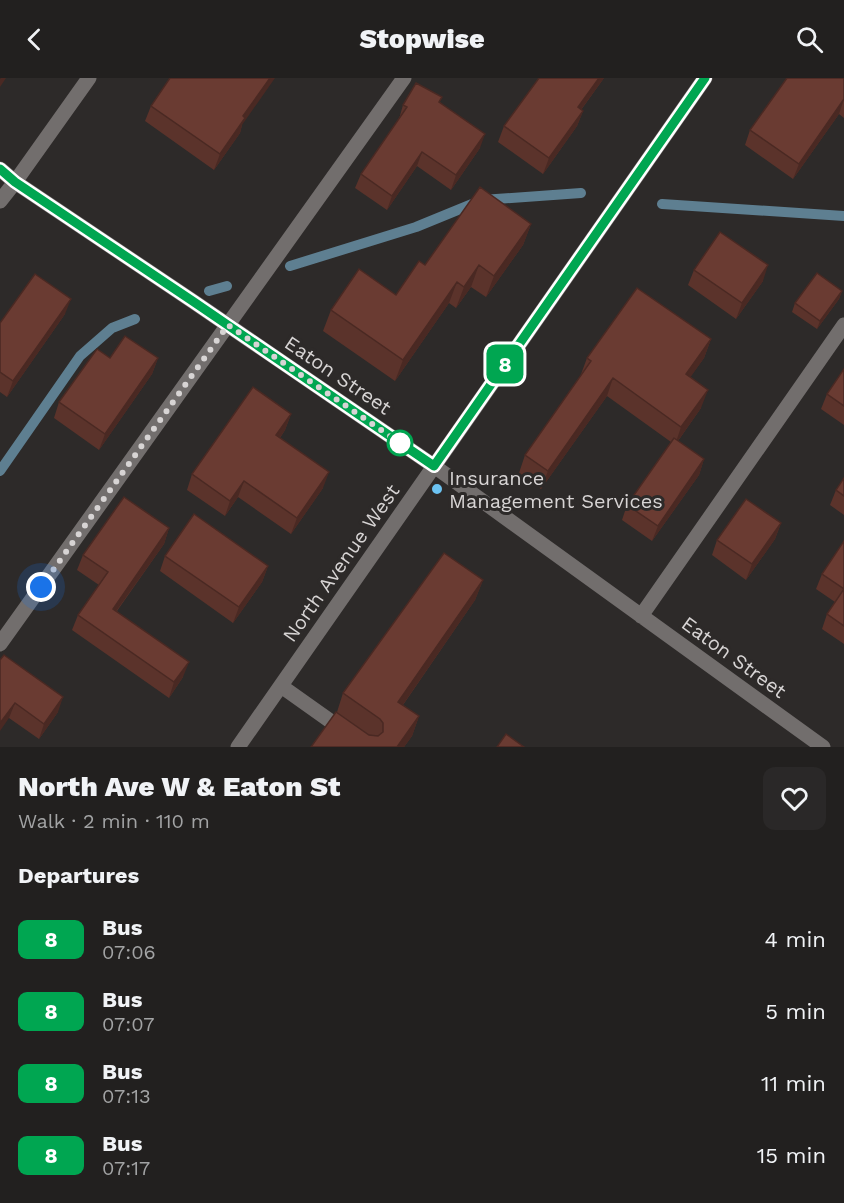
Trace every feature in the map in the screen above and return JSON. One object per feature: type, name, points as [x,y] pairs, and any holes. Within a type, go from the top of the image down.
[{"type":"street","points":[[0,201],[89,78]]},
{"type":"street","points":[[0,644],[404,78]]},
{"type":"street","name":"North Avenue West","points":[[238,747],[705,78]]},
{"type":"street","name":"Eaton Street","points":[[0,169],[15,182],[434,466],[823,747]]},
{"type":"street","points":[[641,616],[844,325]]},
{"type":"street","points":[[280,686],[367,747]]},
{"type":"building","points":[[170,78],[270,78],[220,154],[151,106]]},
{"type":"building","points":[[539,78],[599,78],[578,107],[583,111],[549,158],[504,126]]},
{"type":"building","points":[[787,78],[844,78],[844,99],[799,164],[750,130]]},
{"type":"building","points":[[416,83],[442,97],[439,102],[485,134],[456,175],[422,152],[392,196],[361,174],[407,107],[403,105]]},
{"type":"building","points":[[480,187],[531,224],[494,276],[479,265],[464,287],[457,282],[403,360],[331,310],[359,269],[396,295],[419,261],[425,265]]},
{"type":"building","points":[[720,232],[768,265],[742,303],[694,270]]},
{"type":"building","points":[[817,273],[842,291],[820,321],[795,303]]},
{"type":"building","points":[[35,274],[71,299],[13,381],[0,372],[0,323]]},
{"type":"building","points":[[637,288],[711,339],[686,374],[708,390],[681,427],[613,378],[548,471],[525,455],[591,361],[587,358]]},
{"type":"building","points":[[125,336],[158,358],[105,434],[59,402],[97,349],[110,358]]},
{"type":"building","points":[[844,369],[844,406],[827,394]]},
{"type":"building","points":[[253,387],[291,414],[276,435],[329,472],[297,518],[244,481],[230,501],[192,474]]},
{"type":"building","points":[[674,438],[704,459],[658,526],[627,505]]},
{"type":"building","points":[[844,478],[844,496],[836,490]]},
{"type":"building","points":[[124,497],[169,528],[113,609],[189,662],[174,682],[78,615],[108,572],[83,555]]},
{"type":"building","points":[[746,499],[781,523],[752,564],[717,540]]},
{"type":"building","points":[[194,514],[268,566],[239,607],[165,556]]},
{"type":"building","points":[[844,541],[844,589],[822,574]]},
{"type":"building","points":[[444,553],[483,580],[398,702],[419,716],[397,747],[311,747],[336,712],[369,735],[378,736],[383,732],[383,723],[380,719],[343,693]]},
{"type":"building","points":[[844,589],[844,626],[827,614]]},
{"type":"building","points":[[4,655],[63,697],[44,724],[15,703],[0,723],[0,660]]},
{"type":"building","points":[[506,734],[524,747],[497,747]]},
{"type":"waterway","points":[[290,266],[416,227],[482,200],[581,193]]},
{"type":"waterway","points":[[662,204],[844,216]]},
{"type":"waterway","points":[[209,291],[227,286]]},
{"type":"waterway","points":[[0,471],[80,356],[112,328],[135,319]]},
{"type":"bus line","name":"8","points":[[0,169],[15,182],[434,466],[705,78]]},
{"type":"place","name":"Insurance Management Services","points":[[437,489]]},
{"type":"route","points":[[41,587],[228,325],[400,443]]}]
